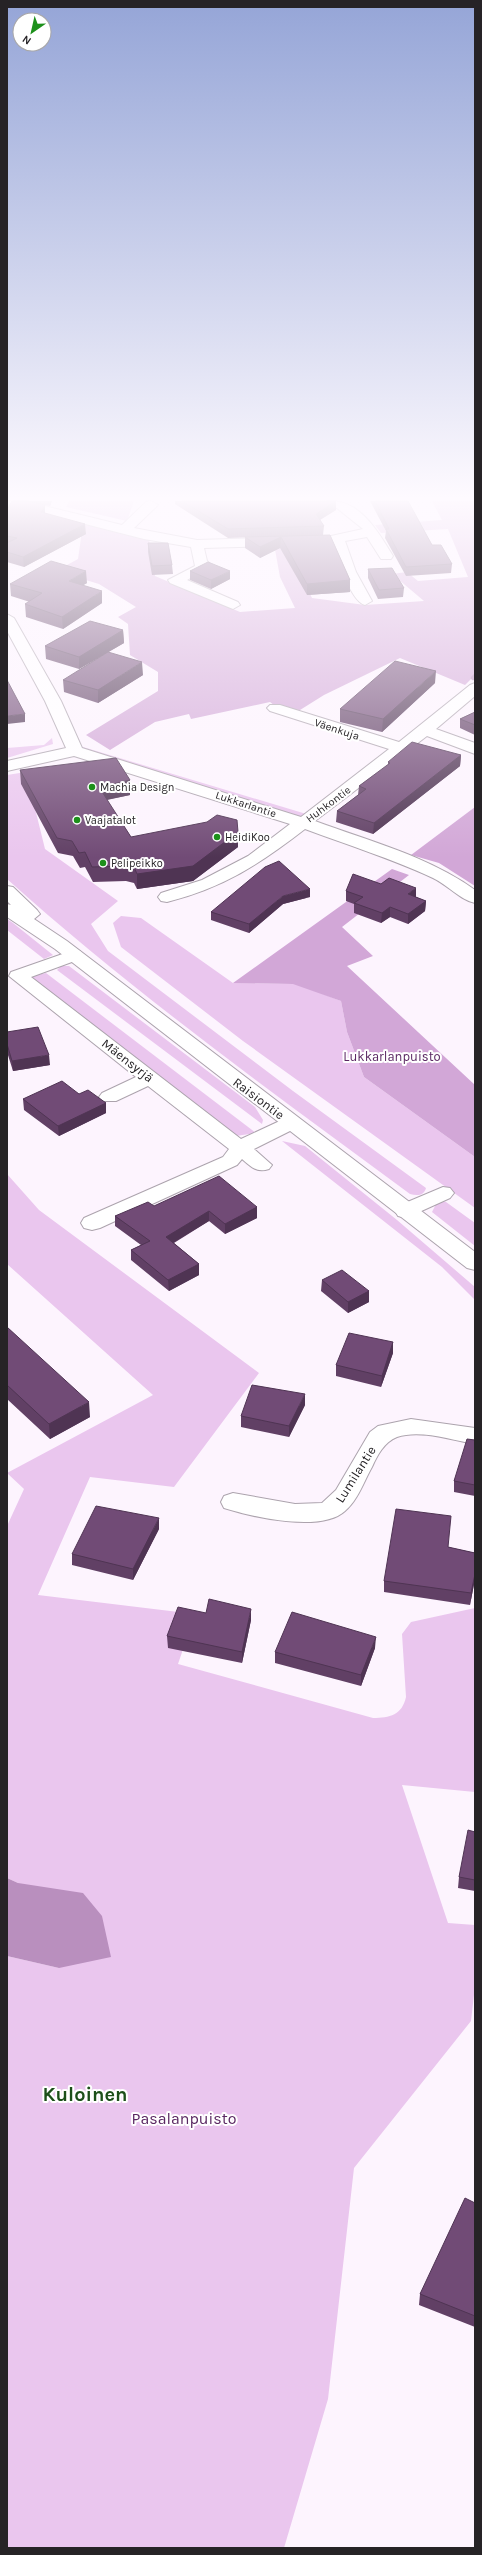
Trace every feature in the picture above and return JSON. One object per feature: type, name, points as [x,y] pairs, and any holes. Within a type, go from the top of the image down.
[{"type":"street","points":[[8,620],[53,701],[75,751]]},
{"type":"street","name":"Huhkontie","points":[[167,897],[230,874],[254,860],[473,692]]},
{"type":"street","name":"Väenkuja","points":[[275,708],[401,748]]},
{"type":"street","points":[[425,730],[475,749]]},
{"type":"street","name":"Lukkarlantie","points":[[7,766],[75,751],[304,823],[428,868],[449,879],[475,898]]},
{"type":"street","name":"Raisiontie","points":[[7,891],[67,950]]},
{"type":"street","name":"Raisiontie","points":[[7,909],[67,950],[475,1263]]},
{"type":"street","name":"Mäensyrjä","points":[[67,950],[18,976],[241,1147],[262,1165]]},
{"type":"street","points":[[109,1097],[150,1078]]},
{"type":"street","points":[[92,1223],[230,1161],[241,1147],[291,1122]]},
{"type":"street","points":[[406,1211],[443,1192]]},
{"type":"street","name":"Raisiontie","points":[[457,1250],[475,1269]]},
{"type":"street","name":"Lumilantie","points":[[233,1502],[300,1512],[317,1513],[330,1510],[348,1490],[371,1447],[378,1438],[390,1430],[406,1428],[475,1436]]},
{"type":"green space","points":[[123,620],[475,620],[475,675],[465,685],[400,658],[324,695],[300,710],[279,709],[270,702],[191,719],[189,714],[155,722],[110,750],[86,735],[158,691],[158,672],[130,655],[128,624]]},
{"type":"green space","points":[[52,738],[53,744],[7,758],[7,748],[44,745]]},
{"type":"green space","points":[[72,745],[313,816],[304,823],[169,779]]},
{"type":"green space","points":[[26,772],[45,849],[118,901],[91,924],[108,951],[293,1091],[426,1188],[424,1193],[418,1195],[410,1194],[256,1080],[104,962],[7,879],[7,775]]},
{"type":"green space","points":[[475,807],[475,886],[439,863],[411,855]]},
{"type":"green space","name":"Lukkarlanpuisto","points":[[392,869],[409,875],[342,927],[373,956],[347,966],[475,1085],[475,1157],[364,1077],[347,1032],[341,1001],[293,984],[233,983]]},
{"type":"green space","points":[[121,916],[141,918],[233,983],[297,984],[341,1001],[347,1032],[364,1077],[475,1157],[475,1208],[243,1041],[121,947],[113,923]]},
{"type":"green space","points":[[7,919],[53,955],[44,959],[7,930]]},
{"type":"green space","points":[[61,966],[69,966],[255,1107],[263,1120],[262,1124],[57,970]]},
{"type":"green space","points":[[46,973],[256,1133],[236,1136],[28,977]]},
{"type":"green space","points":[[282,1141],[305,1146],[397,1220],[475,1287],[475,1300],[442,1267]]},
{"type":"green space","name":"Pasalanpuisto","points":[[7,1174],[39,1210],[259,1373],[174,1487],[90,1477],[38,1595],[195,1614],[178,1664],[373,1718],[390,1716],[398,1712],[404,1703],[406,1697],[402,1634],[411,1622],[475,1608],[475,1792],[402,1785],[448,1923],[475,1925],[475,1986],[471,2021],[354,2168],[328,2399],[284,2548],[7,2548],[7,1956],[59,1968],[18,1883],[7,1878],[7,1526],[24,1489],[7,1473],[153,1395],[7,1264]]},
{"type":"green space","points":[[442,1201],[446,1202],[475,1223],[475,1246],[432,1212],[436,1204]]},
{"type":"shaded area","points":[[7,1878],[18,1883],[83,1893],[102,1916],[111,1957],[59,1968],[7,1956]]},
{"type":"building","points":[[90,621],[123,630],[79,657],[45,646]]},
{"type":"building","points":[[108,652],[142,662],[98,690],[63,680]]},
{"type":"building","points":[[395,661],[436,671],[383,719],[340,709]]},
{"type":"building","points":[[7,680],[25,714],[7,716]]},
{"type":"building","points":[[475,712],[475,725],[460,719]]},
{"type":"building","points":[[412,742],[461,755],[374,823],[337,811],[366,789],[359,786],[390,763],[388,762]]},
{"type":"building","points":[[116,758],[130,780],[99,787],[131,837],[207,822],[217,815],[237,820],[238,832],[193,866],[137,874],[134,867],[92,867],[85,852],[79,853],[72,841],[57,838],[20,770]]},
{"type":"building","points":[[279,861],[310,889],[283,896],[249,924],[211,912],[265,867]]},
{"type":"building","points":[[353,874],[381,884],[389,878],[416,888],[408,894],[426,901],[408,914],[390,907],[382,913],[354,903],[363,897],[346,891]]},
{"type":"building","points":[[38,1027],[49,1055],[12,1061],[7,1044],[7,1032]]},
{"type":"building","points":[[62,1081],[79,1094],[88,1090],[106,1103],[58,1126],[23,1099]]},
{"type":"building","points":[[219,1176],[257,1207],[225,1224],[209,1211],[166,1237],[199,1264],[168,1280],[131,1250],[150,1241],[115,1216],[148,1202],[154,1206]]},
{"type":"building","points":[[342,1270],[369,1291],[348,1302],[322,1280]]},
{"type":"building","points":[[7,1327],[89,1402],[49,1424],[7,1385]]},
{"type":"building","points":[[349,1333],[393,1342],[382,1376],[336,1365]]},
{"type":"building","points":[[252,1385],[305,1394],[289,1426],[241,1416]]},
{"type":"building","points":[[467,1439],[475,1440],[475,1485],[454,1481]]},
{"type":"building","points":[[96,1506],[159,1518],[133,1569],[72,1554]]},
{"type":"building","points":[[396,1509],[451,1516],[448,1547],[475,1553],[475,1574],[471,1593],[384,1581]]},
{"type":"building","points":[[209,1599],[251,1609],[242,1652],[167,1636],[178,1607],[206,1613]]},
{"type":"building","points":[[292,1612],[376,1637],[361,1675],[275,1652]]},
{"type":"building","points":[[468,1830],[475,1832],[475,1880],[459,1877]]},
{"type":"building","points":[[465,2198],[475,2203],[475,2316],[420,2294]]},
{"type":"place","name":"Machia Design","points":[[92,787]]},
{"type":"place","name":"Vaajatalot","points":[[77,820]]},
{"type":"place","name":"HeidiKoo","points":[[217,837]]},
{"type":"place","name":"Pelipeikko","points":[[103,863]]},
{"type":"district","name":"Kuloinen","points":[[85,2094]]}]
